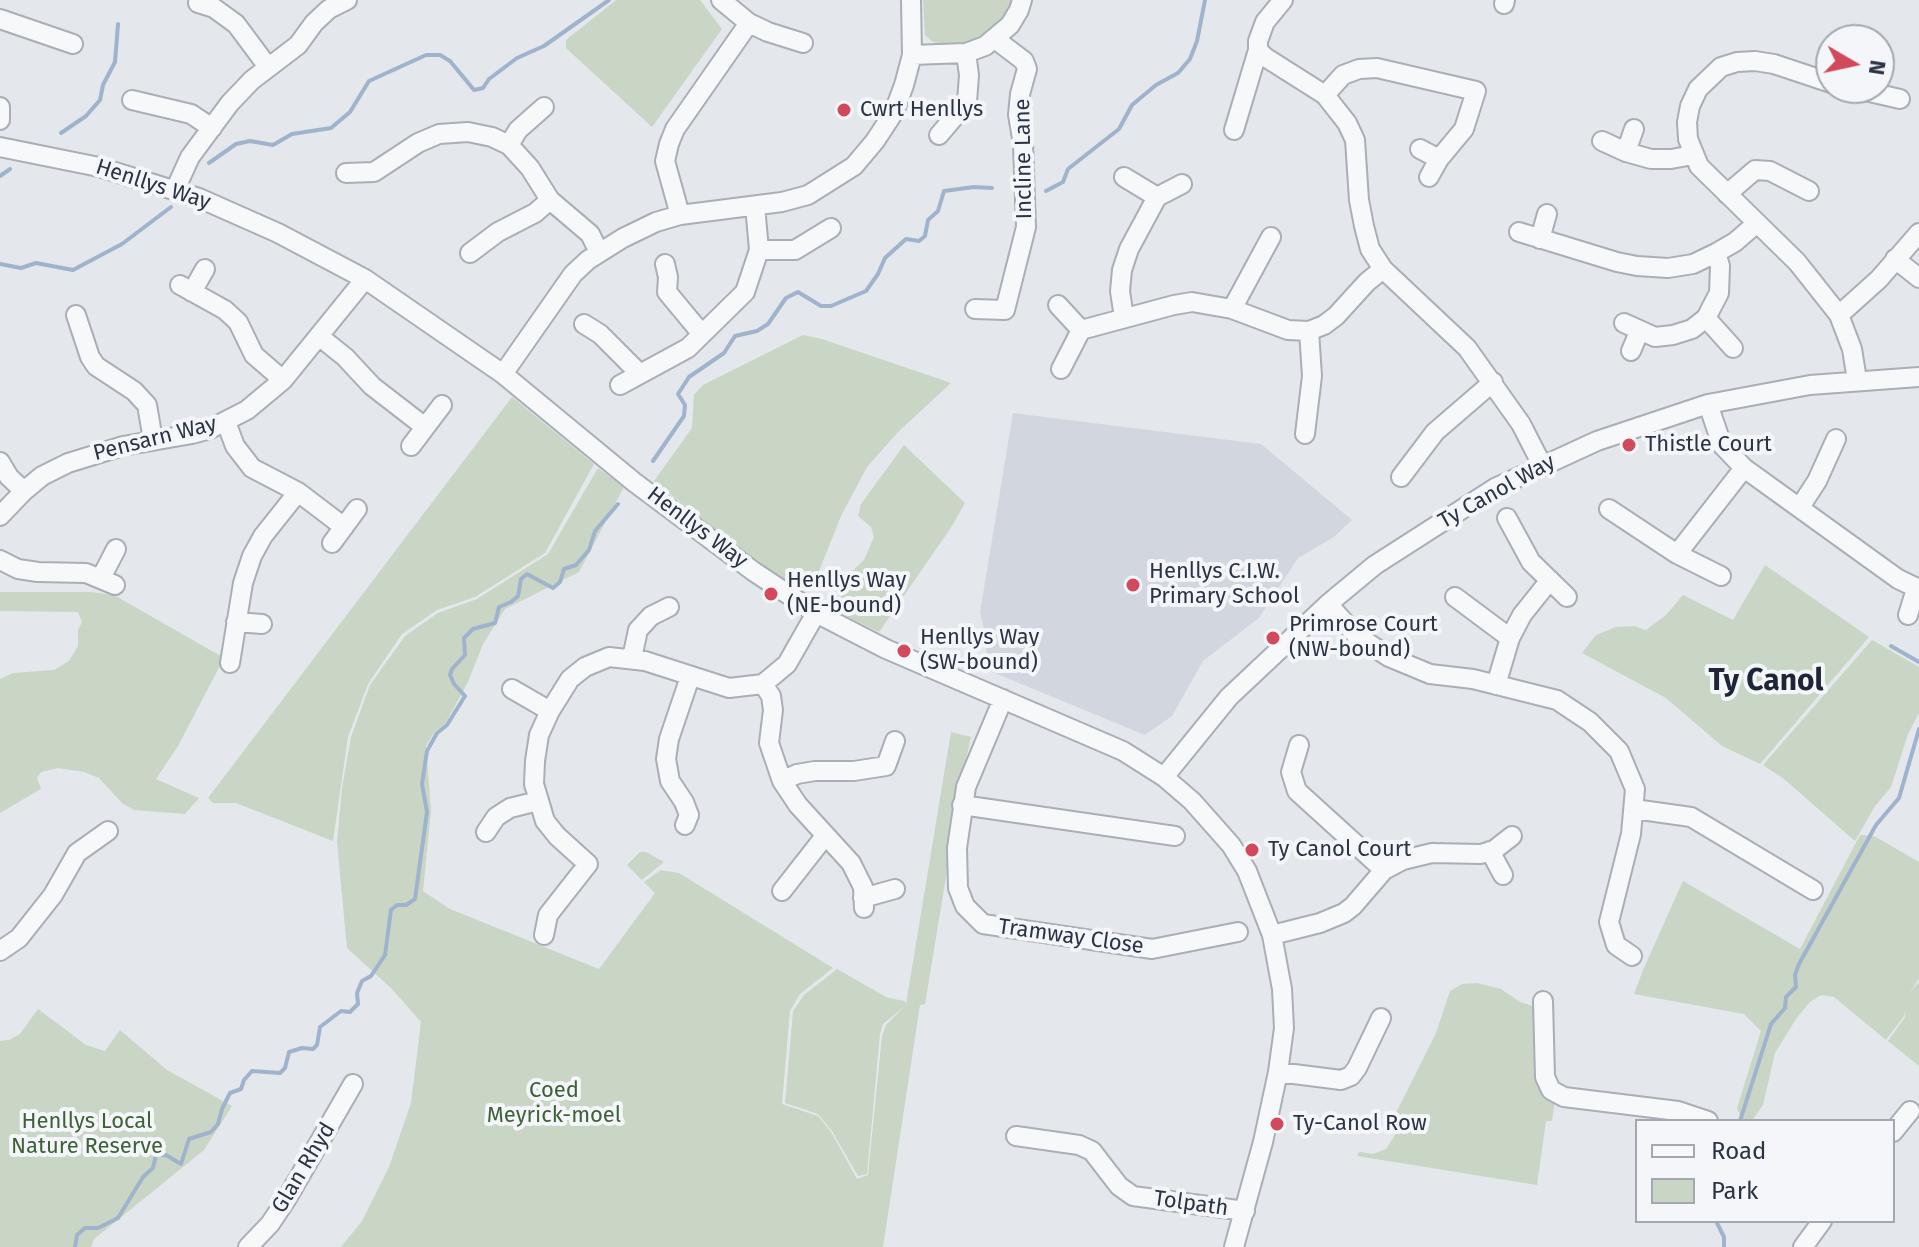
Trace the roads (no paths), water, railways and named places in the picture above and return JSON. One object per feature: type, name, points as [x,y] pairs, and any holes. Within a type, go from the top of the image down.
[{"type":"street","points":[[7,0],[0,17],[73,44]]},
{"type":"street","points":[[175,190],[190,157],[230,103],[268,67],[298,45],[329,9],[347,0]]},
{"type":"street","points":[[721,0],[749,23],[803,43]]},
{"type":"street","points":[[503,374],[573,274],[599,252],[656,222],[680,215],[755,206],[808,195],[854,166],[894,112],[912,55],[911,0]]},
{"type":"street","points":[[912,55],[966,53],[985,46],[1010,25],[1022,0]]},
{"type":"street","points":[[1234,130],[1265,22],[1283,0]]},
{"type":"street","points":[[198,3],[214,8],[236,24],[268,67]]},
{"type":"street","points":[[680,215],[665,161],[669,144],[675,129],[749,23]]},
{"type":"street","name":"Incline Lane","points":[[975,309],[1005,310],[1026,227],[1023,144],[1018,115],[1027,69],[1024,61],[995,39]]},
{"type":"street","points":[[1258,50],[1325,95],[1347,123],[1355,140],[1359,200],[1370,249],[1383,269],[1467,348],[1521,424],[1542,465]]},
{"type":"street","points":[[939,135],[967,102],[969,75],[966,53]]},
{"type":"street","points":[[1815,78],[1755,61],[1721,67],[1698,89],[1687,122],[1693,155],[1709,178],[1797,262],[1839,315],[1852,349],[1857,380]]},
{"type":"street","points":[[1325,95],[1343,75],[1359,69],[1377,68],[1483,93],[1464,129],[1439,159],[1429,177]]},
{"type":"street","points":[[1895,98],[1900,99]]},
{"type":"street","points":[[132,100],[191,114],[212,128]]},
{"type":"street","points":[[0,107],[0,120]]},
{"type":"street","points":[[509,145],[518,130],[544,107]]},
{"type":"street","points":[[1626,152],[1634,129]]},
{"type":"street","points":[[346,173],[374,172],[418,143],[439,134],[468,132],[492,137],[509,145],[530,168],[550,200],[590,234],[599,252]]},
{"type":"street","points":[[1602,141],[1651,159],[1693,155]]},
{"type":"street","name":"Henllys Way","points":[[0,147],[99,167],[175,190],[278,233],[365,279],[503,374],[634,482],[753,571],[816,613],[886,649],[1123,751],[1164,777],[1192,801],[1231,845],[1247,871],[1272,935],[1283,1006],[1278,1072],[1234,1247]]},
{"type":"street","points":[[1420,149],[1439,159]]},
{"type":"street","points":[[1727,194],[1755,170],[1770,171],[1809,191]]},
{"type":"street","points":[[1124,177],[1157,197]]},
{"type":"street","points":[[1124,318],[1120,291],[1122,270],[1129,249],[1157,197],[1182,184]]},
{"type":"street","points":[[470,253],[498,232],[535,213],[550,200]]},
{"type":"street","points":[[620,385],[688,348],[745,292],[759,250],[755,206]]},
{"type":"street","points":[[1540,239],[1547,214]]},
{"type":"street","points":[[1519,232],[1617,262],[1654,268],[1693,264],[1735,242],[1757,223]]},
{"type":"street","points":[[759,250],[795,250],[831,228]]},
{"type":"street","points":[[1839,315],[1879,279],[1919,233]]},
{"type":"street","points":[[1232,309],[1271,237]]},
{"type":"street","points":[[1631,351],[1631,328],[1655,337],[1673,335],[1692,329],[1706,318],[1719,293],[1720,266],[1716,253]]},
{"type":"street","points":[[1895,259],[1919,278]]},
{"type":"street","points":[[665,264],[667,292],[701,333]]},
{"type":"street","points":[[205,269],[186,289],[232,316],[254,355],[283,380]]},
{"type":"street","points":[[1061,369],[1081,330],[1192,302],[1232,309],[1288,330],[1309,331],[1336,316],[1383,269]]},
{"type":"street","name":"Pensarn Way","points":[[0,516],[42,476],[68,463],[123,446],[192,434],[226,422],[256,404],[283,380],[365,279]]},
{"type":"street","points":[[1058,305],[1081,330]]},
{"type":"street","points":[[1706,318],[1733,348]]},
{"type":"street","points":[[584,324],[639,373]]},
{"type":"street","points":[[74,325],[96,366],[134,391],[147,405],[153,440]]},
{"type":"street","points":[[1305,434],[1312,376],[1309,331]]},
{"type":"street","points":[[320,337],[345,357],[372,386],[425,427]]},
{"type":"street","name":"Ty Canol Way","points":[[1164,777],[1229,697],[1328,604],[1375,565],[1456,511],[1542,465],[1597,441],[1708,404],[1766,391],[1857,380],[1919,377]]},
{"type":"street","points":[[1401,477],[1435,432],[1493,382]]},
{"type":"street","points":[[1708,404],[1722,445],[1744,468],[1898,579],[1918,589],[1908,615]]},
{"type":"street","points":[[411,446],[442,405]]},
{"type":"street","points":[[226,422],[235,446],[252,468],[298,492],[344,527]]},
{"type":"street","points":[[1800,507],[1817,481],[1836,439]]},
{"type":"street","points":[[0,462],[9,477],[24,491]]},
{"type":"street","points":[[1677,554],[1744,468]]},
{"type":"street","points":[[230,663],[243,583],[252,556],[263,536],[298,492]]},
{"type":"street","points":[[332,543],[357,509]]},
{"type":"street","points":[[1609,509],[1677,554],[1721,576]]},
{"type":"street","points":[[1507,518],[1531,562],[1567,597]]},
{"type":"street","points":[[0,560],[18,569],[71,571],[108,582],[116,549]]},
{"type":"street","points":[[1496,685],[1510,638],[1522,615],[1550,580]]},
{"type":"street","points":[[1455,597],[1510,638]]},
{"type":"street","points":[[1328,604],[1356,635],[1389,657],[1430,674],[1473,679],[1557,700],[1590,722],[1619,751],[1635,789],[1634,809],[1631,834],[1609,922],[1616,945],[1632,956]]},
{"type":"street","points":[[632,658],[638,630],[651,616],[669,607]]},
{"type":"street","points":[[544,935],[548,915],[588,864],[545,821],[534,784],[539,735],[570,679],[585,667],[609,657],[632,658],[729,688],[763,684],[787,664],[816,613]]},
{"type":"street","points":[[236,622],[262,624]]},
{"type":"street","points":[[685,825],[689,815],[670,781],[666,759],[669,739],[690,677]]},
{"type":"street","points":[[763,684],[771,696],[773,710],[769,743],[782,781],[825,836],[851,863],[863,887],[864,903],[895,889]]},
{"type":"street","points":[[512,689],[550,711]]},
{"type":"street","name":"Tramway Close","points":[[1003,699],[976,759],[962,805],[957,848],[958,888],[965,906],[983,924],[1152,949],[1238,932]]},
{"type":"street","points":[[782,781],[815,771],[854,771],[886,766],[895,741]]},
{"type":"street","points":[[1299,745],[1291,772],[1297,791],[1384,870]]},
{"type":"street","points":[[486,832],[496,817],[538,801]]},
{"type":"street","points":[[962,805],[1175,836]]},
{"type":"street","points":[[1634,809],[1691,817],[1813,890]]},
{"type":"street","points":[[0,951],[19,938],[36,917],[53,895],[77,853],[108,831]]},
{"type":"street","points":[[782,891],[825,836]]},
{"type":"street","points":[[1272,935],[1320,923],[1344,913],[1384,870],[1417,855],[1445,852],[1481,854],[1512,836]]},
{"type":"street","points":[[1490,851],[1503,875]]},
{"type":"street","points":[[1543,1001],[1545,1077],[1551,1090],[1564,1097],[1678,1111],[1702,1119]]},
{"type":"street","points":[[1278,1072],[1341,1080],[1351,1076],[1381,1018]]},
{"type":"street","name":"Glan Rhyd","points":[[248,1247],[270,1224],[286,1200],[353,1084]]},
{"type":"street","points":[[1895,1130],[1910,1111]]},
{"type":"street","name":"Tolpath","points":[[1016,1136],[1079,1145],[1092,1151],[1119,1186],[1133,1196],[1245,1211]]},
{"type":"street","points":[[1803,1247],[1821,1223]]},
{"type":"waterway","points":[[209,163],[236,144],[250,141],[273,145],[292,134],[331,128],[350,112],[369,81],[426,55],[440,55],[450,61],[474,90],[483,88],[489,79],[517,58],[544,46],[609,0]]},
{"type":"waterway","points":[[1046,191],[1063,182],[1068,169],[1119,129],[1132,105],[1156,85],[1178,73],[1190,59],[1205,0]]},
{"type":"waterway","points":[[61,133],[86,116],[100,100],[103,85],[115,62],[118,24]]},
{"type":"waterway","points":[[0,176],[10,169]]},
{"type":"waterway","points":[[653,461],[684,416],[685,405],[678,394],[689,377],[724,353],[735,336],[757,331],[768,324],[786,298],[798,292],[821,306],[831,306],[866,291],[885,258],[906,239],[919,241],[925,236],[928,220],[938,211],[944,191],[992,188]]},
{"type":"waterway","points":[[0,264],[21,268],[36,263],[73,270],[122,244],[171,207]]},
{"type":"waterway","points":[[75,1247],[77,1235],[85,1228],[98,1228],[118,1218],[143,1177],[153,1168],[156,1155],[166,1155],[181,1164],[189,1139],[211,1132],[218,1124],[230,1093],[241,1089],[252,1071],[280,1073],[285,1068],[289,1052],[313,1049],[317,1045],[320,1027],[341,1011],[350,1012],[358,1004],[357,993],[362,981],[371,976],[385,955],[391,910],[415,899],[427,812],[422,784],[427,751],[465,696],[450,675],[465,655],[464,638],[473,629],[495,623],[499,607],[518,596],[521,579],[527,574],[553,588],[560,582],[564,569],[576,565],[589,550],[595,531],[618,504]]},
{"type":"waterway","points":[[1891,646],[1919,662]]},
{"type":"waterway","points":[[1741,1119],[1771,1024],[1785,1008],[1786,997],[1796,987],[1795,975],[1799,964],[1876,825],[1899,798],[1919,729]]},
{"type":"waterway","points":[[1717,1223],[1724,1237],[1724,1247]]},
{"type":"place","name":"Cwrt Henllys","points":[[844,110]]},
{"type":"place","name":"Thistle Court","points":[[1629,445]]},
{"type":"place","name":"Henllys C.I.W. Primary School","points":[[1133,585]]},
{"type":"place","name":"Henllys Way (NE-bound)","points":[[771,594]]},
{"type":"place","name":"Primrose Court (NW-bound)","points":[[1273,638]]},
{"type":"place","name":"Henllys Way (SW-bound)","points":[[904,651]]},
{"type":"place","name":"Ty Canol Court","points":[[1252,850]]},
{"type":"place","name":"Ty-Canol Row","points":[[1277,1124]]},
{"type":"district","name":"Ty Canol","points":[[1766,682]]},
{"type":"park label","name":"Coed Meyrick-moel","points":[[554,1104]]},
{"type":"park label","name":"Henllys Local Nature Reserve","points":[[87,1134]]}]
